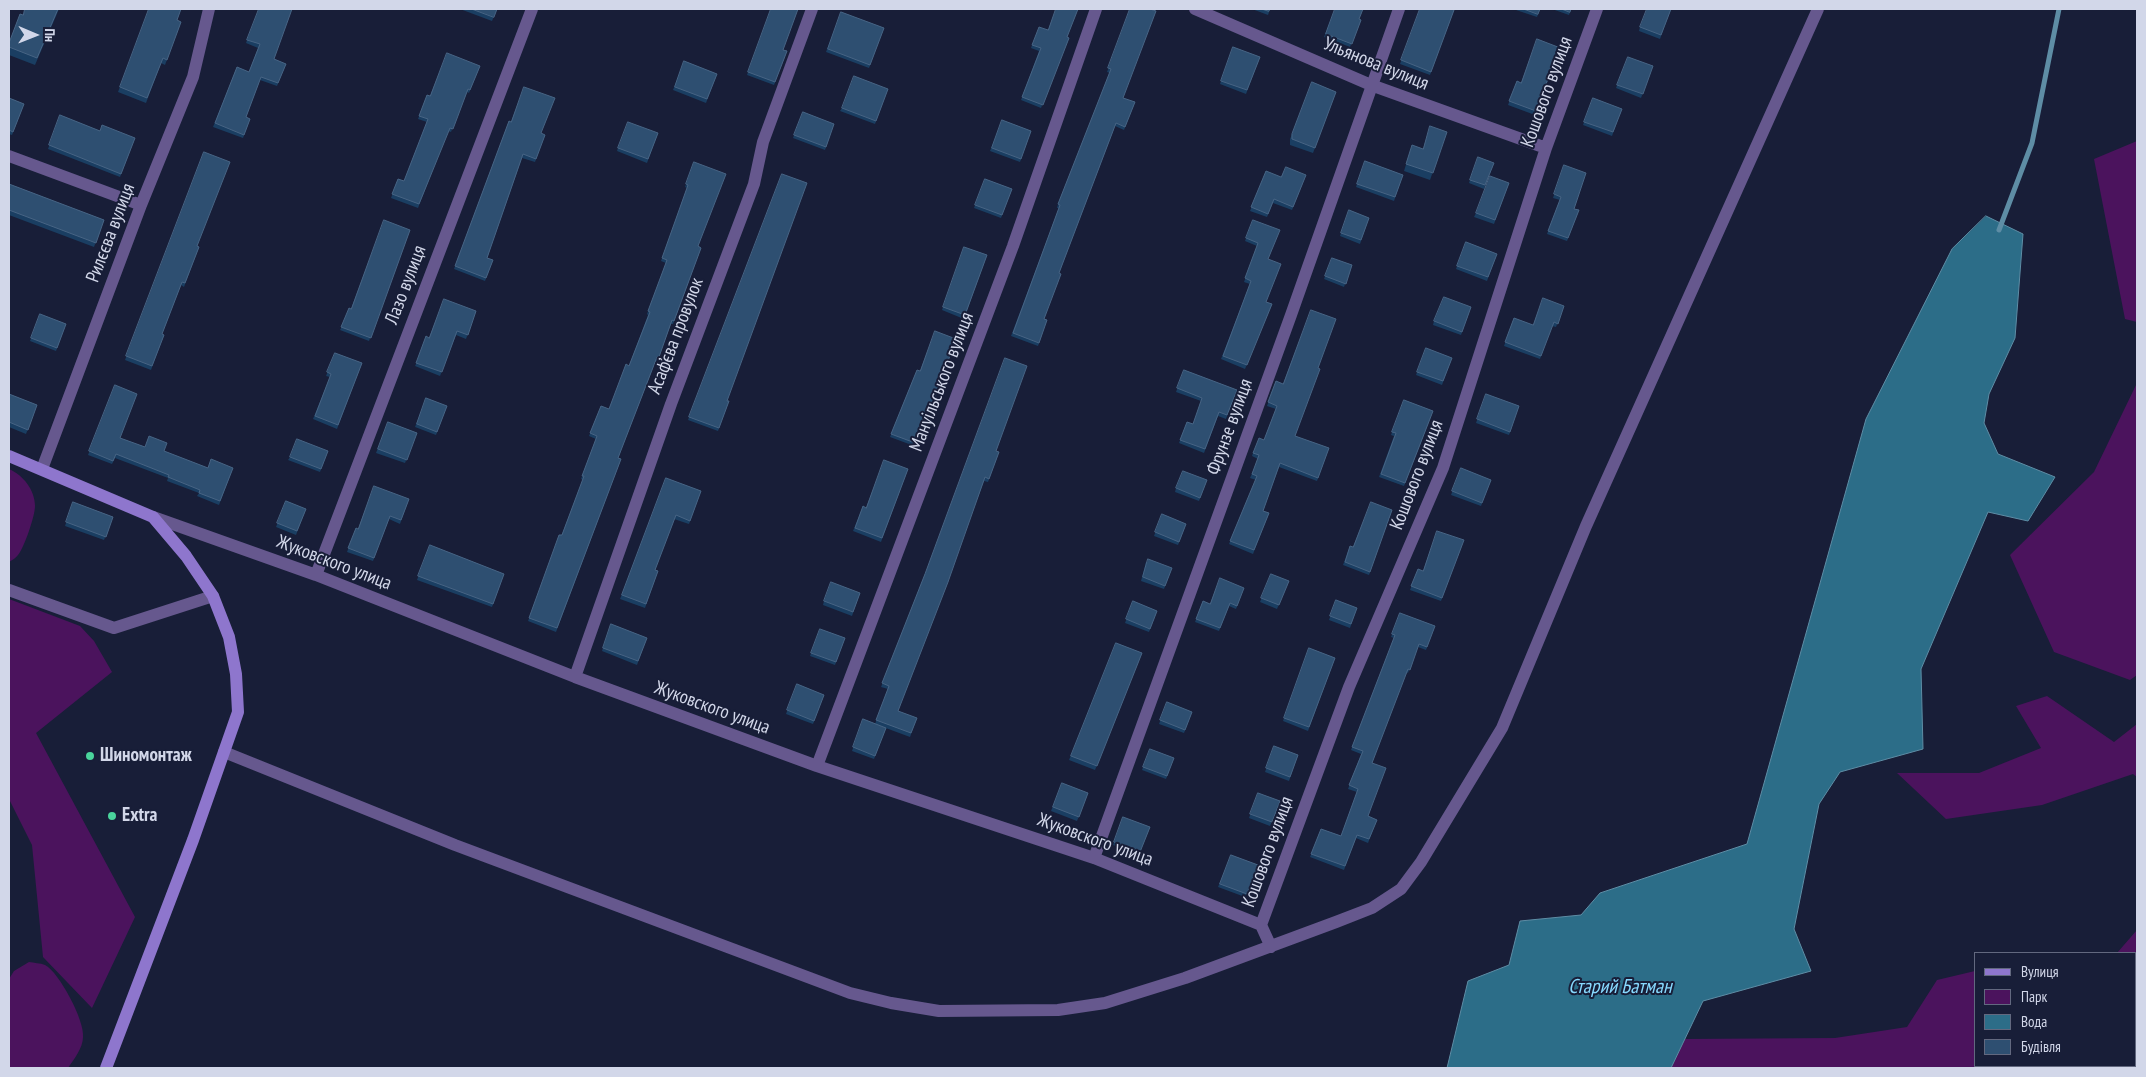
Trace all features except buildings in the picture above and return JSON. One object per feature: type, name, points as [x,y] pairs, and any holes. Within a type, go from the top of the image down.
[{"type":"street","name":"Рилєєва вулиця","points":[[42,469],[192,77],[209,9]]},
{"type":"street","name":"Лазо вулиця","points":[[316,575],[532,9]]},
{"type":"street","name":"Асаф’єва провулок","points":[[575,677],[671,404],[754,184],[763,142],[812,9]]},
{"type":"street","name":"Мануільського вулиця","points":[[818,766],[1013,246],[1096,9]]},
{"type":"street","name":"Ульянова вулиця","points":[[1194,9],[1371,85],[1546,148]]},
{"type":"street","name":"Фрунзе вулиця","points":[[1094,858],[1291,315],[1399,9]]},
{"type":"street","name":"Кошового вулиця","points":[[1271,947],[1261,925],[1349,687],[1443,468],[1546,148],[1597,9]]},
{"type":"street","points":[[224,752],[455,844],[850,993],[891,1003],[939,1011],[1058,1010],[1105,1002],[1145,991],[1271,947],[1372,908],[1401,889],[1421,862],[1502,728],[1586,526],[1818,9]]},
{"type":"street","points":[[9,156],[142,205]]},
{"type":"street","points":[[9,456],[153,517],[186,556],[213,596],[229,637],[236,674],[238,712],[193,840],[106,1068]]},
{"type":"street","name":"Жуковского улица","points":[[153,517],[316,575],[575,677],[818,766],[1094,858],[1261,925]]},
{"type":"street","points":[[9,590],[114,628],[213,596]]},
{"type":"green space","points":[[2137,141],[2137,322],[2125,319],[2094,159]]},
{"type":"green space","points":[[2137,383],[2137,675],[2130,680],[2054,652],[2010,555],[2094,472]]},
{"type":"green space","points":[[9,469],[19,475],[27,484],[33,494],[35,511],[23,546],[17,556],[9,562]]},
{"type":"green space","points":[[9,599],[80,626],[94,641],[112,672],[36,733],[135,917],[92,1008],[43,957],[32,845],[9,799]]},
{"type":"green space","points":[[2047,696],[2114,742],[2137,724],[2137,777],[2133,774],[2042,805],[1946,819],[1897,773],[1979,773],[2041,748],[2016,706]]},
{"type":"green space","points":[[2137,930],[2137,1068],[1671,1068],[1685,1039],[1835,1038],[1907,1027],[1937,980],[1974,971],[1974,1067],[2136,1067],[2136,952],[2118,952]]},
{"type":"green space","points":[[29,962],[43,964],[51,969],[76,1009],[83,1030],[83,1041],[68,1068],[9,1068],[9,979],[14,971]]},
{"type":"water","name":"Старий Батман","points":[[1986,216],[2023,234],[2015,338],[1989,394],[1984,423],[1998,454],[2055,477],[2028,521],[1988,512],[1921,669],[1923,749],[1840,772],[1819,804],[1794,929],[1811,971],[1703,1001],[1671,1068],[1447,1068],[1468,981],[1509,965],[1520,921],[1581,915],[1600,893],[1747,844],[1866,419],[1952,249]]},
{"type":"waterway","points":[[1999,230],[2032,143],[2059,9]]},
{"type":"place","name":"Шиномонтаж","points":[[90,756]]},
{"type":"place","name":"Extra","points":[[112,816]]}]
